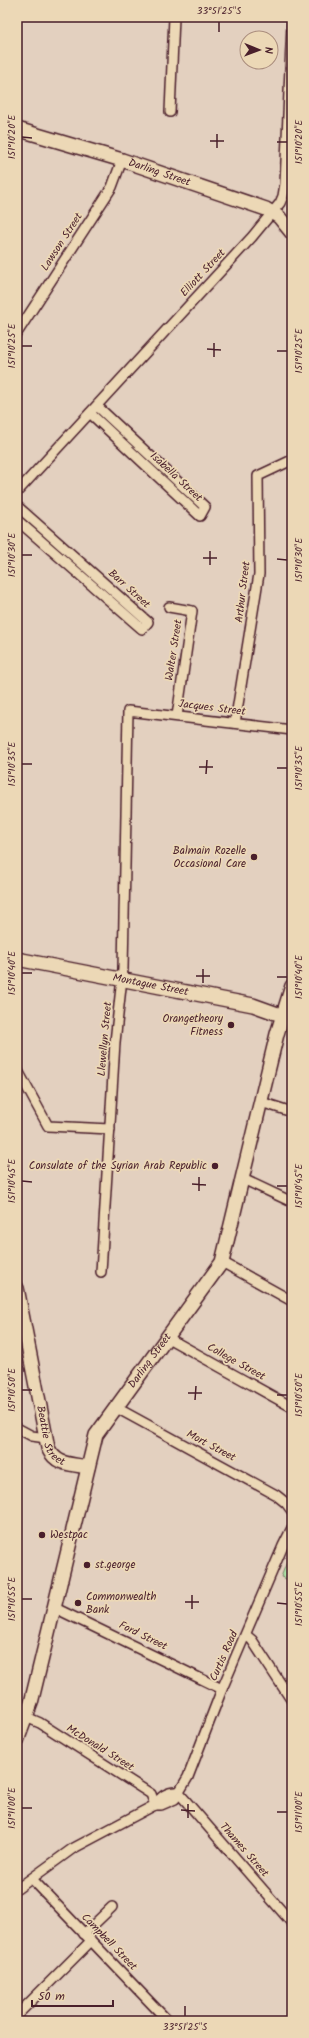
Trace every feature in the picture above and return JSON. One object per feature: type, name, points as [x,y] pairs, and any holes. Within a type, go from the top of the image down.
[{"type":"street","points":[[170,112],[174,17]]},
{"type":"street","name":"Elliott Street","points":[[17,492],[252,237],[284,196],[292,22]]},
{"type":"street","name":"Darling Street","points":[[17,129],[122,160],[273,212],[285,223],[292,233]]},
{"type":"street","name":"Lawson Street","points":[[17,333],[112,187],[122,160]]},
{"type":"street","name":"Isabella Street","points":[[90,413],[200,516],[205,507],[97,406]]},
{"type":"street","points":[[124,445],[131,438]]},
{"type":"street","name":"Arthur Street","points":[[235,723],[259,574],[258,476],[292,460]]},
{"type":"street","points":[[162,481],[169,474]]},
{"type":"street","name":"Barr Street","points":[[17,506],[75,558],[111,596],[68,565],[17,520]]},
{"type":"street","points":[[68,565],[75,558]]},
{"type":"street","name":"Walter Street","points":[[169,607],[192,611],[177,716]]},
{"type":"street","name":"Jacques Street","points":[[128,711],[292,730]]},
{"type":"street","name":"Llewellyn Street","points":[[100,1272],[115,1042],[122,980],[128,711]]},
{"type":"street","name":"Montague Street","points":[[17,959],[253,1005],[287,1017]]},
{"type":"street","name":"Darling Street","points":[[17,1741],[22,1715],[53,1607],[96,1435],[222,1262],[261,1102],[287,1017],[292,986]]},
{"type":"street","points":[[17,1069],[48,1126],[110,1129]]},
{"type":"street","points":[[261,1102],[292,1112]]},
{"type":"street","points":[[243,1179],[292,1202]]},
{"type":"street","points":[[222,1262],[292,1301]]},
{"type":"street","name":"Beattie Street","points":[[17,1288],[46,1438],[52,1456],[57,1460],[69,1464],[88,1467]]},
{"type":"street","name":"College Street","points":[[168,1338],[292,1407]]},
{"type":"street","name":"Mort Street","points":[[115,1407],[276,1495],[286,1503],[292,1511]]},
{"type":"street","points":[[17,1428],[32,1436],[46,1438]]},
{"type":"street","name":"Curtis Road","points":[[17,1889],[72,1849],[155,1805],[161,1805],[175,1799],[178,1792],[183,1788],[188,1777],[222,1689],[292,1528]]},
{"type":"street","name":"Ford Street","points":[[53,1607],[222,1689]]},
{"type":"street","points":[[246,1635],[252,1640],[292,1701]]},
{"type":"street","name":"McDonald Street","points":[[22,1715],[40,1723],[151,1794],[155,1805]]},
{"type":"street","name":"Thames Street","points":[[178,1792],[292,1923]]},
{"type":"street","name":"Campbell Street","points":[[32,1879],[168,2021]]},
{"type":"street","points":[[17,2015],[88,1937],[112,1907]]},
{"type":"green space","points":[[292,1549],[292,1581],[281,1577]]},
{"type":"place","name":"Balmain Rozelle Occasional Care","points":[[254,857]]},
{"type":"place","name":"Orangetheory Fitness","points":[[231,1025]]},
{"type":"place","name":"Consulate of the Syrian Arab Republic","points":[[215,1166]]},
{"type":"place","name":"Westpac","points":[[42,1535]]},
{"type":"place","name":"st.george","points":[[87,1565]]},
{"type":"place","name":"Commonwealth Bank","points":[[78,1603]]}]
